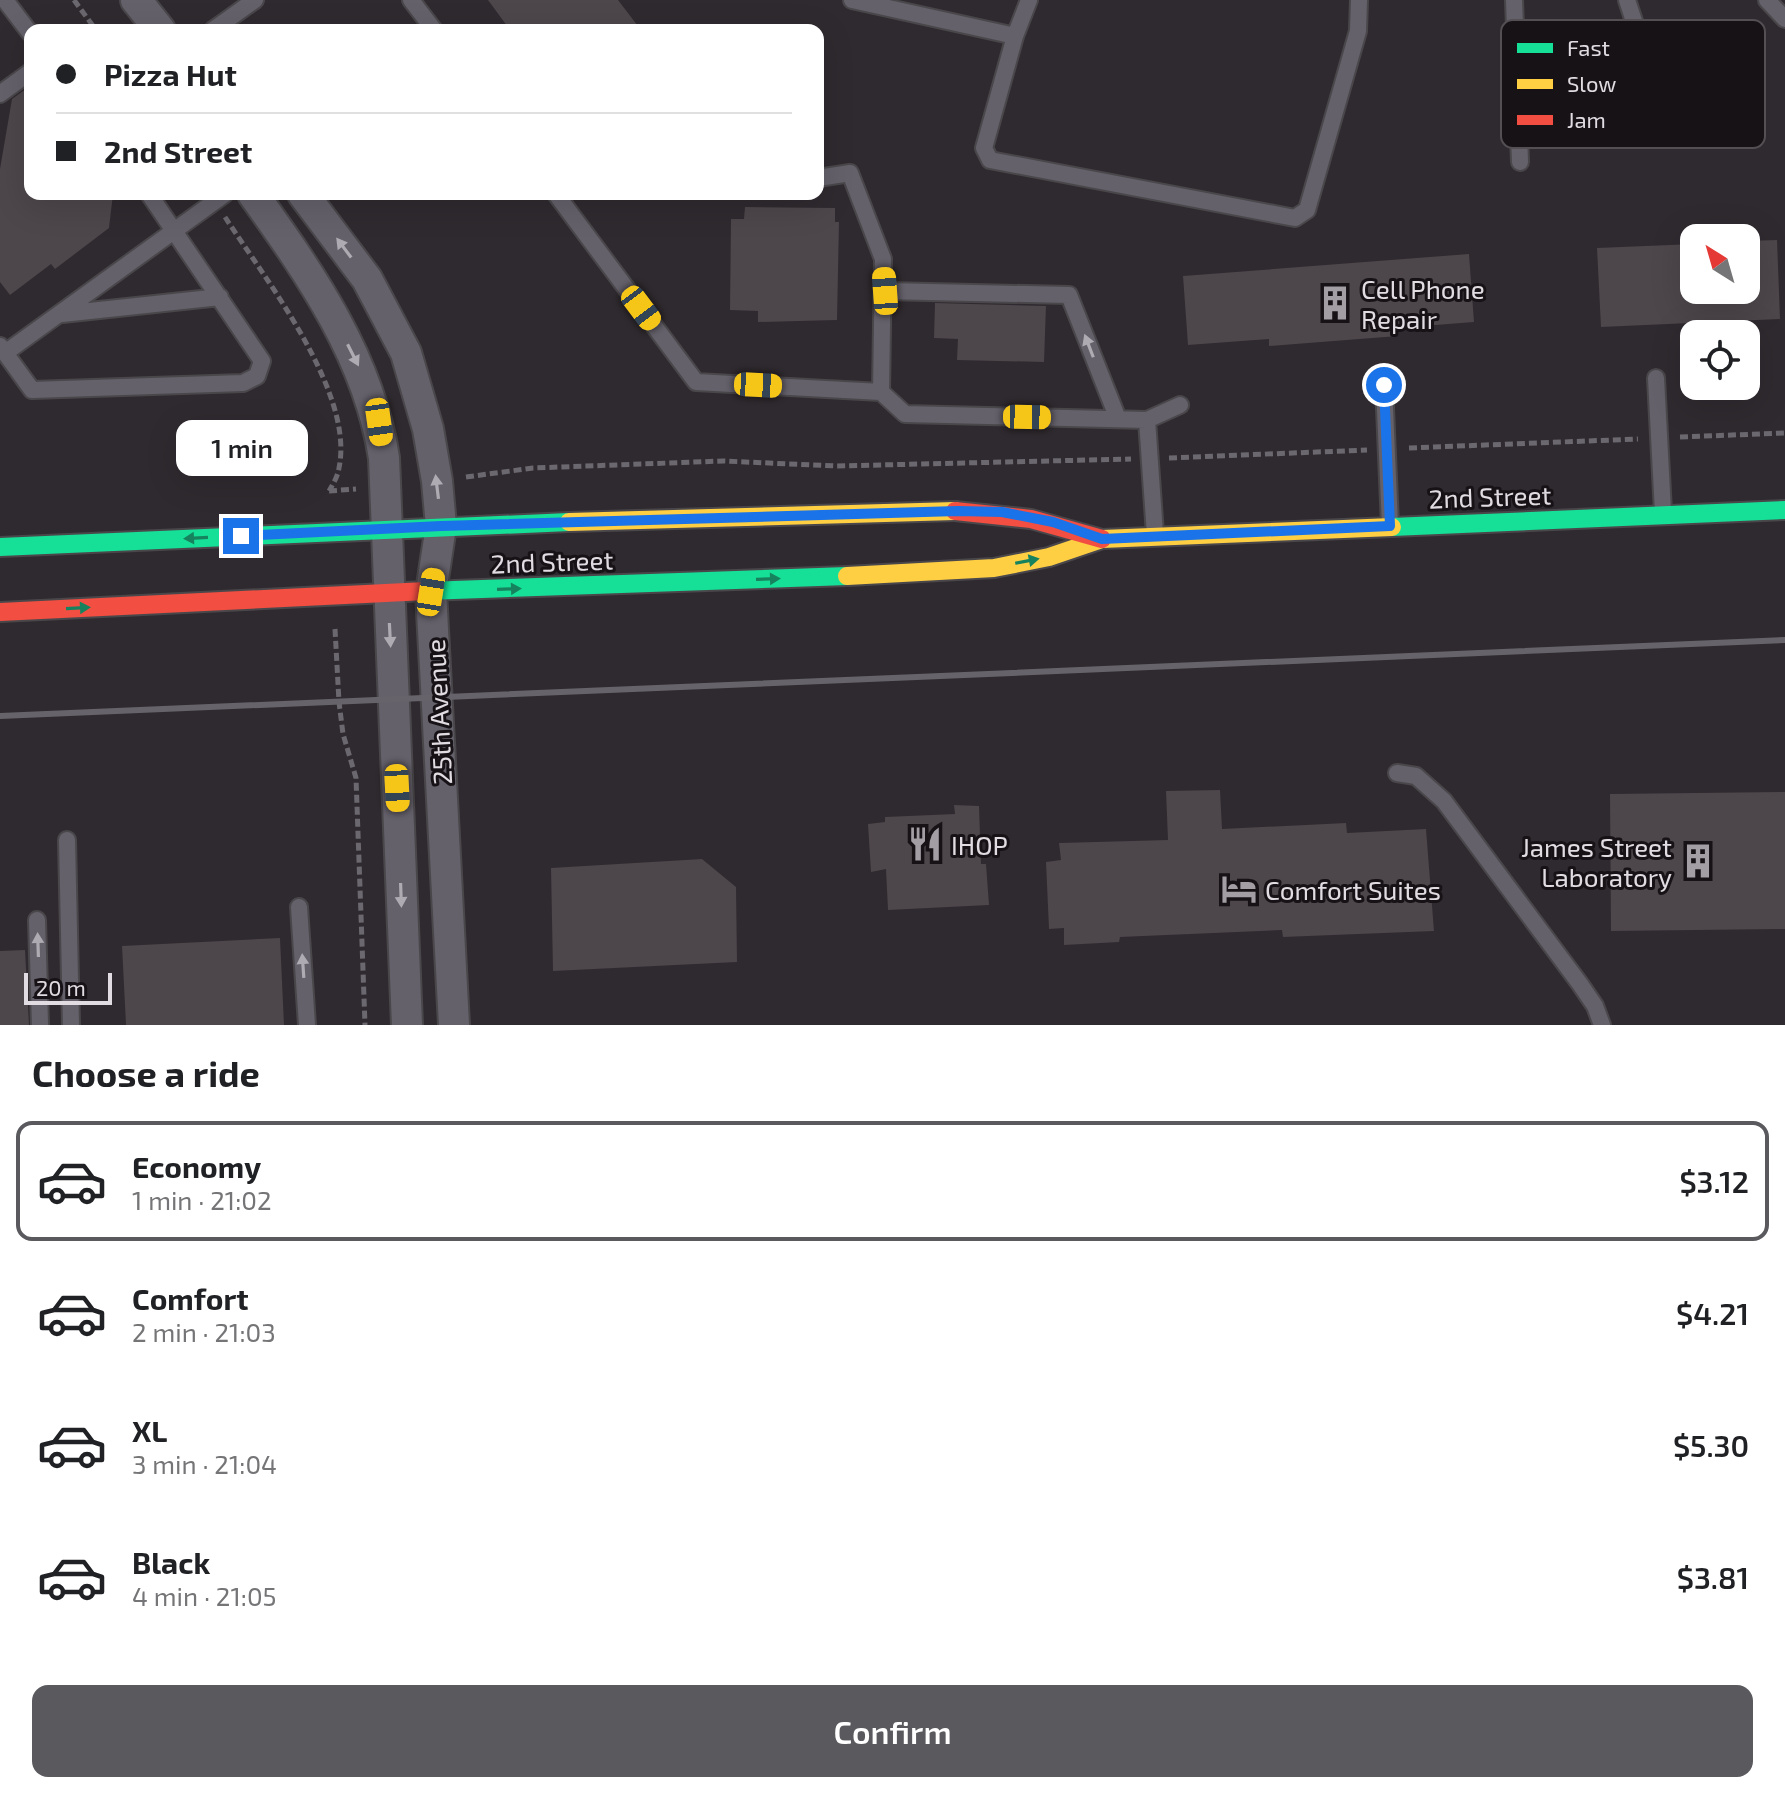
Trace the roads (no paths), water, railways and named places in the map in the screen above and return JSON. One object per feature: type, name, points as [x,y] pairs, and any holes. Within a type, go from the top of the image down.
[{"type":"main road","name":"2nd Street","points":[[0,612],[994,568],[1049,557],[1102,539],[1785,510]]},
{"type":"main road","name":"2nd Street","points":[[0,547],[441,526],[958,511],[1002,512],[1053,522],[1102,539]]},
{"type":"street","points":[[136,0],[155,24]]},
{"type":"street","name":"25th Avenue","points":[[257,200],[305,266],[357,361],[379,422],[385,486],[407,1025]]},
{"type":"street","name":"25th Avenue","points":[[308,200],[367,279],[406,353],[428,429],[441,526],[431,592],[454,1025]]},
{"type":"lane","points":[[221,24],[255,0]]},
{"type":"lane","points":[[411,0],[429,24]]},
{"type":"lane","points":[[852,0],[1015,36]]},
{"type":"lane","points":[[1029,0],[1015,36],[984,148],[990,160],[1295,218],[1307,210],[1358,31],[1359,0]]},
{"type":"lane","points":[[1514,0],[1515,20]]},
{"type":"lane","points":[[1627,0],[1634,20]]},
{"type":"lane","points":[[1767,0],[1785,19]]},
{"type":"lane","points":[[5,2],[24,26]]},
{"type":"lane","points":[[0,94],[24,76]]},
{"type":"lane","points":[[1519,148],[1520,162]]},
{"type":"lane","points":[[824,177],[850,173],[883,259],[885,291],[881,392]]},
{"type":"lane","points":[[153,200],[175,230],[262,361],[257,376],[243,383],[32,390],[2,349],[59,314],[175,230],[217,200]]},
{"type":"lane","points":[[561,200],[696,382],[881,392],[905,414],[1147,420],[1180,405]]},
{"type":"lane","points":[[885,291],[1069,295],[1118,419]]},
{"type":"lane","points":[[59,314],[220,297]]},
{"type":"lane","points":[[1656,378],[1663,515]]},
{"type":"lane","points":[[1384,385],[1390,526]]},
{"type":"lane","points":[[1147,420],[1155,536]]},
{"type":"lane","points":[[1397,773],[1416,776],[1444,801],[1580,984],[1595,1006],[1602,1025]]},
{"type":"lane","points":[[67,840],[71,1025]]},
{"type":"lane","points":[[299,907],[307,1025]]},
{"type":"lane","points":[[37,920],[40,1025]]},
{"type":"railway","points":[[0,716],[1785,640]]},
{"type":"place","name":"Cell Phone Repair","points":[[1335,303]]},
{"type":"place","name":"IHOP","points":[[925,844]]},
{"type":"place","name":"James Street Laboratory","points":[[1698,861]]},
{"type":"place","name":"Comfort Suites","points":[[1239,889]]}]
